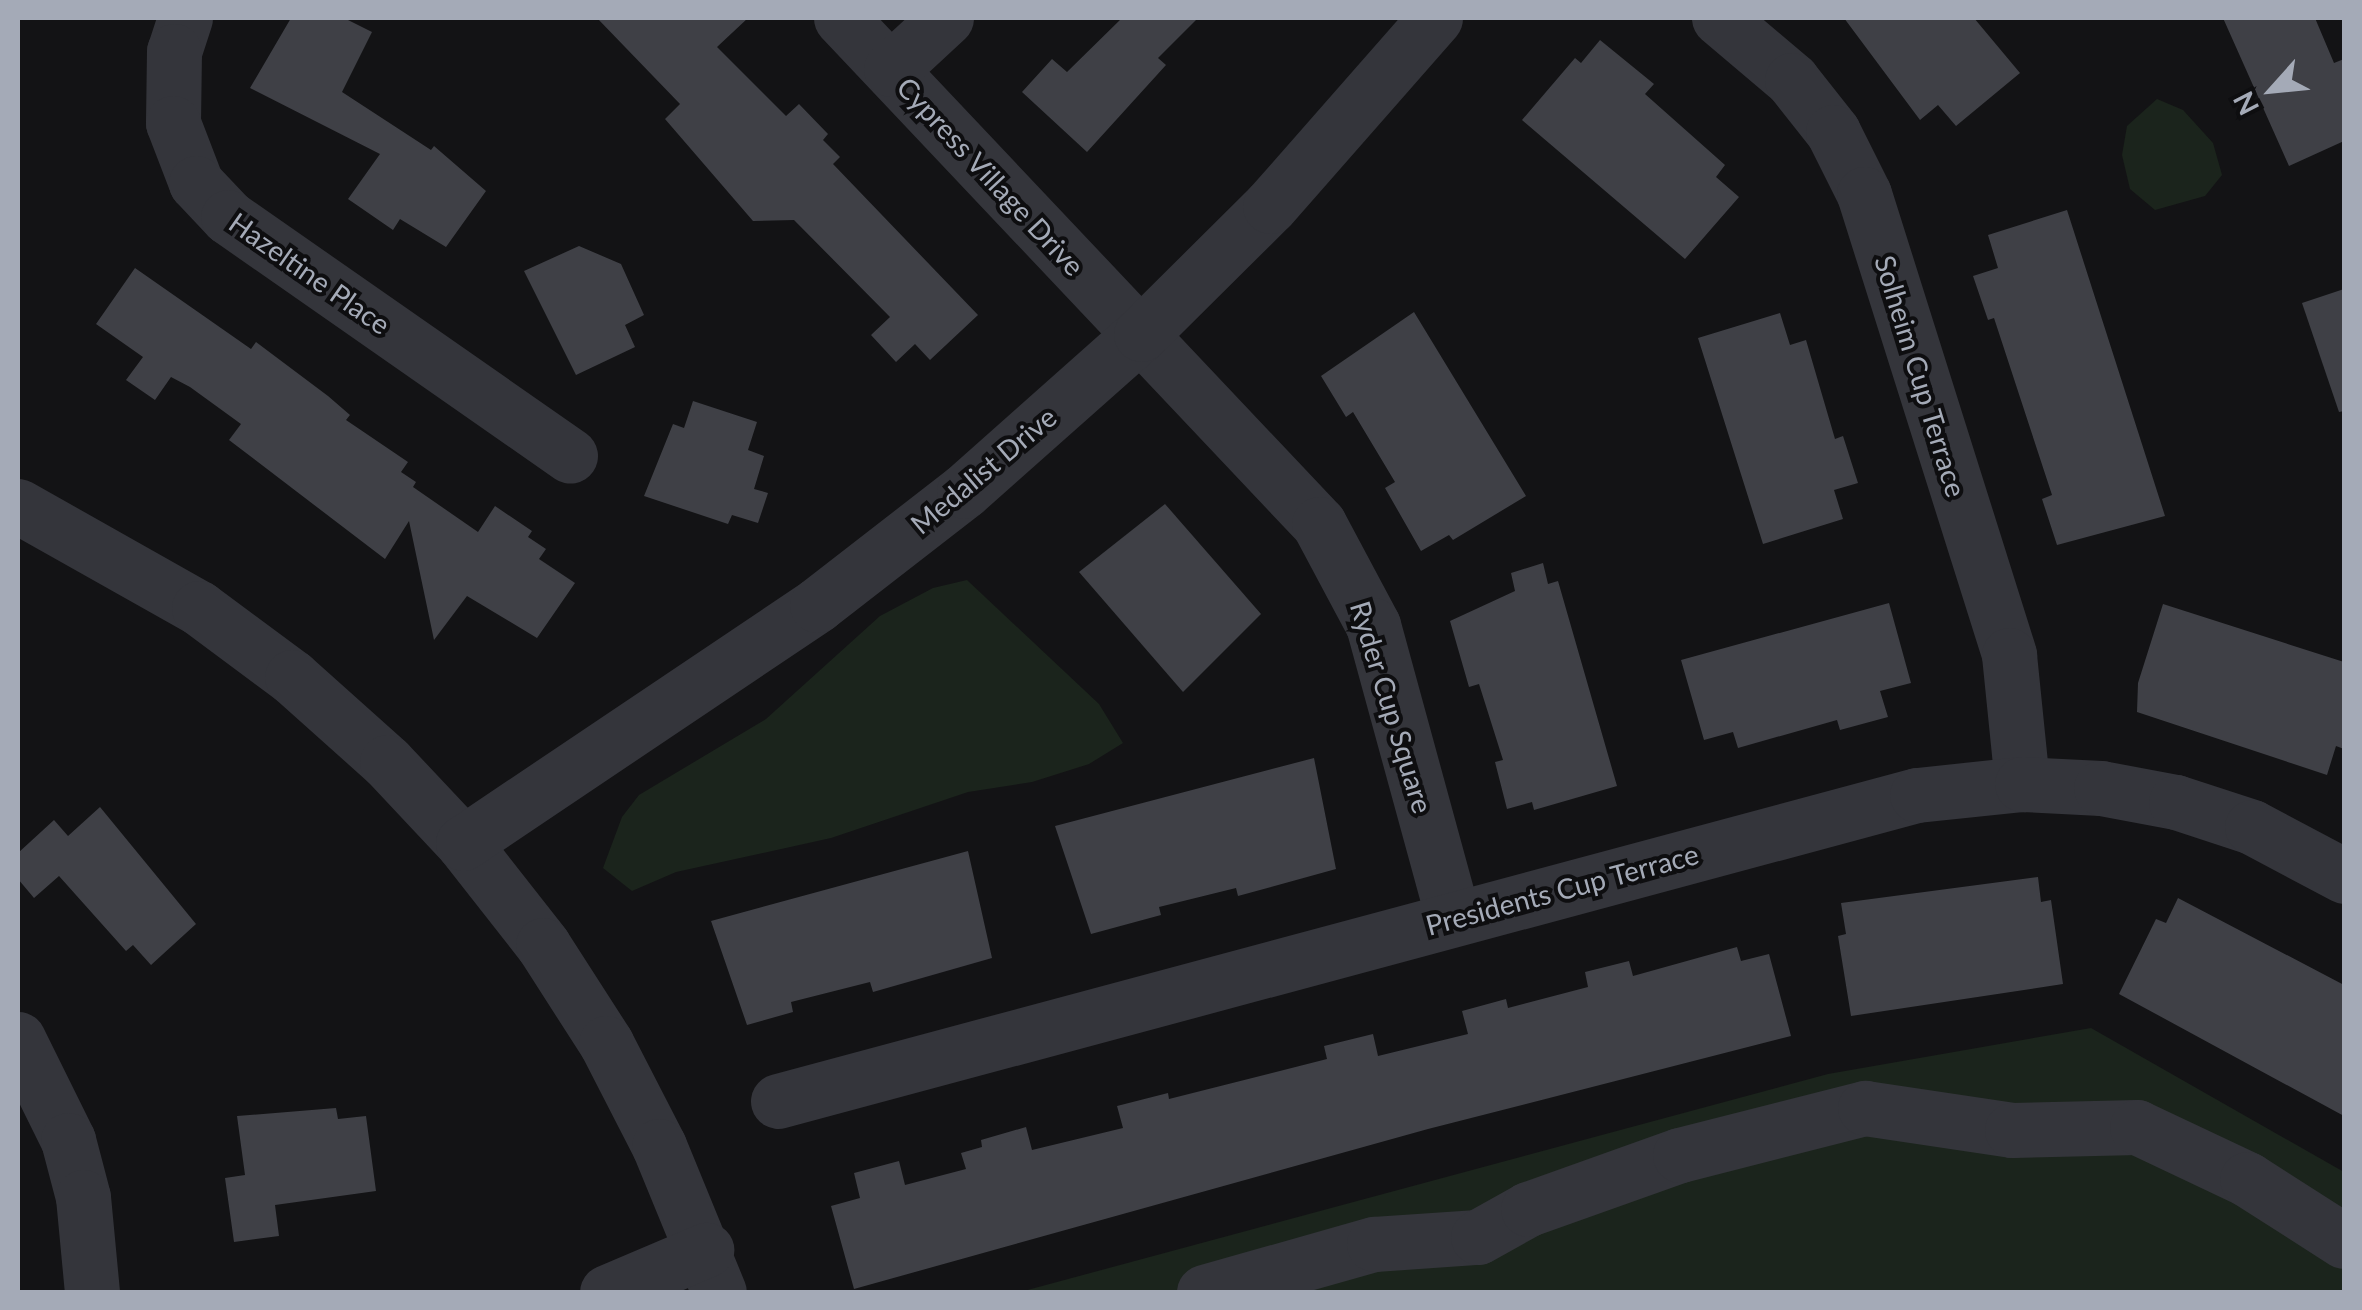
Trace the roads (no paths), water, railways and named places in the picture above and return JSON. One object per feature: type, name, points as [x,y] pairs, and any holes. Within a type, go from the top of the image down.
[{"type":"street","name":"Hazeltine Place","points":[[185,18],[174,51],[173,124],[196,184],[228,217],[570,456]]},
{"type":"street","name":"Cypress Village Drive","points":[[842,18],[1141,334]]},
{"type":"street","points":[[891,70],[946,18]]},
{"type":"street","name":"Medalist Drive","points":[[464,844],[818,605],[964,491],[1141,334],[1270,206],[1435,18]]},
{"type":"street","name":"Solheim Cup Terrace","points":[[1719,18],[1792,80],[1832,132],[1864,194],[2009,655],[2022,784]]},
{"type":"street","name":"Ryder Cup Square","points":[[1141,334],[1292,492],[1349,572],[1373,625],[1453,918]]},
{"type":"street","points":[[18,506],[182,598],[292,677],[388,762],[464,844],[543,945],[606,1043],[712,1271],[607,1292]]},
{"type":"street","name":"Presidents Cup Terrace","points":[[778,1101],[1917,795],[2022,784],[2100,788],[2176,802],[2252,827],[2344,876]]},
{"type":"street","points":[[18,1039],[68,1140],[83,1197],[92,1292]]},
{"type":"street","points":[[1204,1292],[1374,1244],[1478,1237],[1528,1209],[1680,1155],[1865,1108],[2012,1130],[2137,1127],[2233,1172],[2344,1241]]}]
